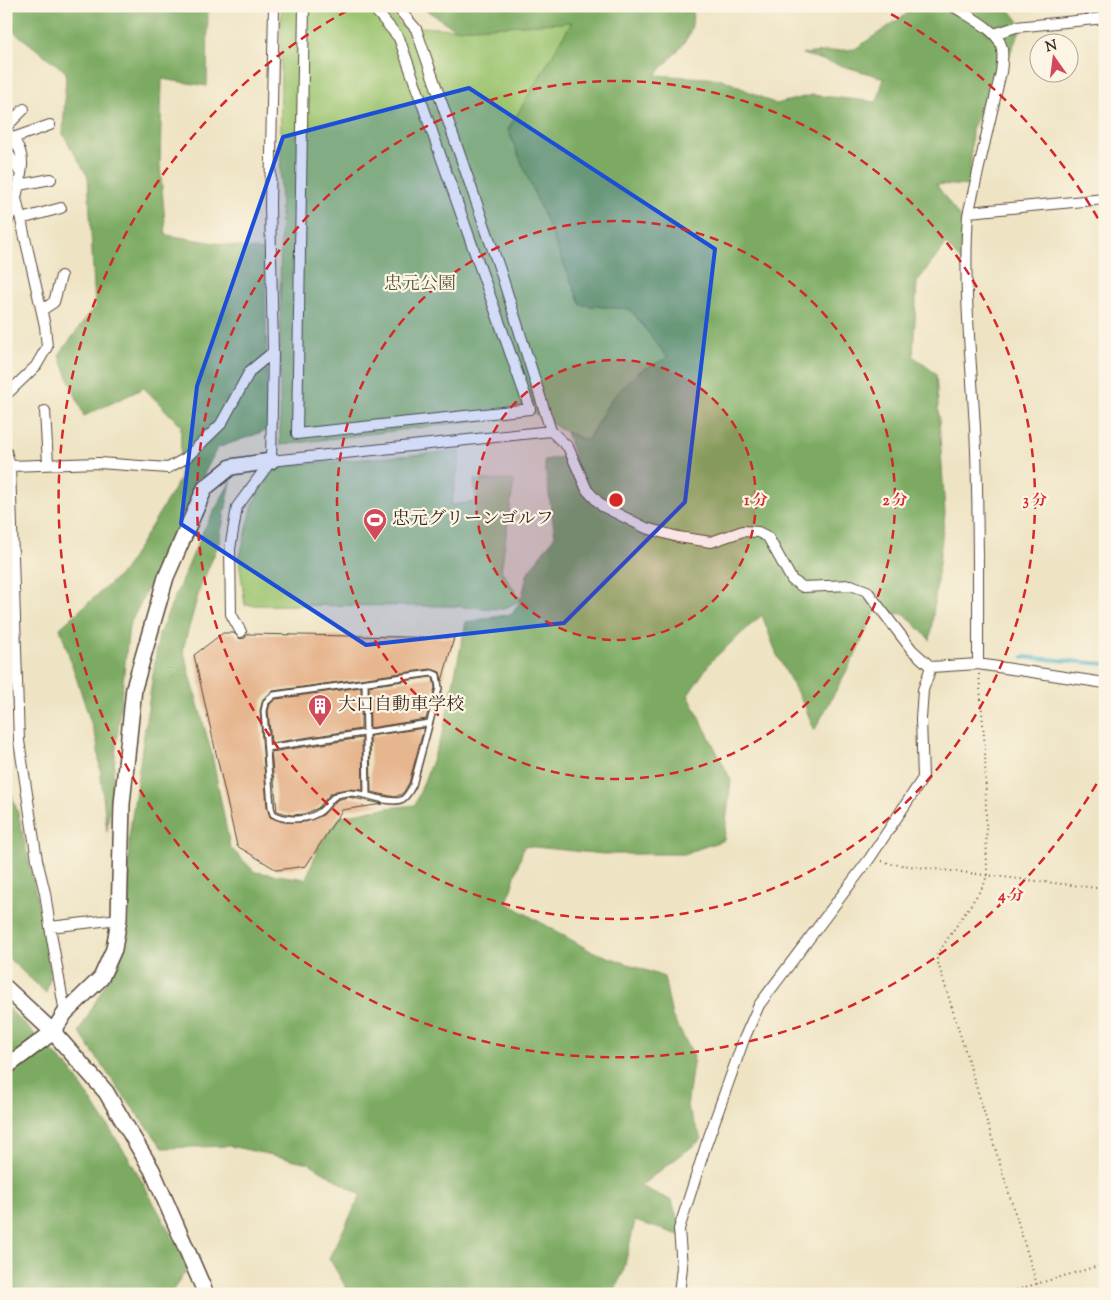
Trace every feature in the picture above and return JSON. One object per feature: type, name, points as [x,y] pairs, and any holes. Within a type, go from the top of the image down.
[{"type":"street","points":[[241,632],[231,614],[230,549],[237,506],[271,461],[273,352],[270,204],[274,6]]},
{"type":"street","points":[[304,6],[297,434],[530,409],[399,38],[372,6]]},
{"type":"street","points":[[396,6],[416,29],[532,365],[551,431],[568,447],[587,490],[602,506],[646,528],[678,537],[711,542],[742,531],[758,532],[768,537],[792,580],[803,587],[851,586],[867,591],[912,650],[931,667],[978,664],[1105,683]]},
{"type":"street","points":[[952,6],[994,34],[1001,45],[1001,72],[967,228],[978,527],[978,664]]},
{"type":"street","points":[[994,34],[1016,27],[1105,18]]},
{"type":"street","points":[[6,226],[16,198],[23,155],[6,128],[24,109]]},
{"type":"street","points":[[13,138],[50,125]]},
{"type":"street","points":[[6,150],[21,174]]},
{"type":"street","points":[[19,185],[51,180]]},
{"type":"street","points":[[6,395],[36,366],[47,347],[42,310],[16,198]]},
{"type":"street","points":[[969,212],[1105,199]]},
{"type":"street","points":[[21,219],[61,208]]},
{"type":"street","points":[[42,310],[54,302],[61,276]]},
{"type":"street","points":[[10,466],[99,462],[168,468],[186,458],[221,424],[250,371],[273,352]]},
{"type":"street","points":[[45,411],[48,464]]},
{"type":"street","points":[[6,1067],[53,1032],[65,1013],[102,978],[114,949],[119,920],[122,804],[134,688],[166,577],[205,488],[231,467],[551,431]]},
{"type":"street","points":[[6,451],[10,466],[19,741],[37,860],[45,893],[65,1013]]},
{"type":"street","points":[[679,1294],[682,1268],[679,1229],[706,1145],[744,1038],[759,1006],[870,858],[923,778],[923,690],[931,667]]},
{"type":"street","points":[[50,927],[119,920]]},
{"type":"street","points":[[6,988],[53,1032],[106,1092],[152,1170],[206,1294]]},
{"type":"lane","points":[[432,673],[437,675],[439,688],[413,785],[406,796],[402,800],[394,800],[368,795],[339,794],[332,797],[321,811],[306,818],[278,817],[274,814],[271,807],[264,711],[266,702],[274,696],[365,682],[432,673]]},
{"type":"lane","points":[[365,682],[368,795]]},
{"type":"lane","points":[[267,748],[367,731],[429,723]]},
{"type":"path","points":[[978,664],[985,749],[987,875],[984,885],[936,956],[1040,1294]]},
{"type":"path","points":[[870,858],[892,864],[1105,889]]},
{"type":"path","points":[[1002,1294],[1105,1264]]},
{"type":"highlighted area","points":[[469,88],[715,249],[685,502],[564,623],[366,645],[181,524],[197,386],[283,137]]},
{"type":"green space","points":[[6,6],[208,6],[207,86],[162,79],[160,165],[166,235],[265,251],[268,430],[217,448],[129,626],[107,832],[97,741],[60,628],[124,571],[180,479],[181,426],[144,388],[84,416],[59,355],[95,306],[88,177],[63,134],[66,72],[6,27]]},
{"type":"green space","name":"忠元公園","points":[[281,6],[385,6],[402,26],[455,29],[572,22],[508,130],[581,305],[630,309],[668,358],[638,372],[610,401],[587,441],[566,432],[534,413],[280,445]]},
{"type":"green space","points":[[420,6],[691,6],[692,27],[688,36],[656,75],[722,79],[776,104],[812,95],[877,102],[884,78],[802,54],[855,49],[908,13],[907,6],[1007,6],[1022,26],[972,129],[970,186],[936,184],[965,225],[966,267],[946,244],[917,282],[913,356],[936,374],[945,513],[930,640],[905,614],[875,612],[853,659],[814,731],[806,709],[777,655],[762,615],[712,660],[688,695],[731,780],[724,840],[684,854],[604,854],[524,846],[507,903],[589,950],[664,977],[672,1016],[694,1056],[687,1107],[702,1139],[640,1186],[672,1201],[683,1236],[635,1221],[623,1273],[612,1294],[350,1294],[329,1258],[361,1195],[309,1163],[230,1146],[163,1148],[79,1032],[128,942],[129,837],[159,634],[203,531],[231,481],[219,543],[200,588],[183,649],[212,755],[230,847],[255,872],[306,879],[319,846],[340,817],[371,810],[415,805],[443,732],[466,622],[512,614],[521,600],[528,572],[555,536],[544,460],[574,455],[566,432],[587,441],[610,401],[638,372],[668,358],[630,309],[581,305],[508,130],[572,22],[455,29]]},
{"type":"green space","name":"忠元グリーンゴルフ","points":[[461,451],[451,505],[476,502],[474,480],[514,480],[501,570],[521,600],[503,609],[449,606],[245,605],[239,560],[253,505],[269,467]]},
{"type":"green space","points":[[6,778],[18,813],[51,974],[46,993],[6,956]]},
{"type":"green space","points":[[6,1006],[71,1070],[130,1160],[189,1267],[170,1294],[6,1294]]},
{"type":"building","points":[[223,633],[234,633],[240,639],[245,638],[248,634],[454,638],[442,681],[440,672],[431,669],[273,691],[263,699],[260,711],[267,807],[270,817],[284,822],[306,822],[323,815],[337,800],[348,797],[383,804],[342,810],[306,866],[277,870],[237,846],[194,655]]},
{"type":"building","points":[[433,678],[435,688],[426,719],[370,728],[369,686]]},
{"type":"building","points":[[361,687],[361,729],[271,743],[268,711],[270,704],[276,699]]},
{"type":"building","points":[[424,728],[409,783],[403,793],[395,797],[371,792],[370,736]]},
{"type":"building","points":[[362,738],[363,790],[348,789],[336,791],[329,795],[318,808],[304,814],[291,815],[277,811],[271,752]]},
{"type":"waterway","points":[[1023,657],[1105,664]]},
{"type":"place","name":"忠元グリーンゴルフ","points":[[375,541]]},
{"type":"place","name":"大口自動車学校","points":[[320,727]]}]
